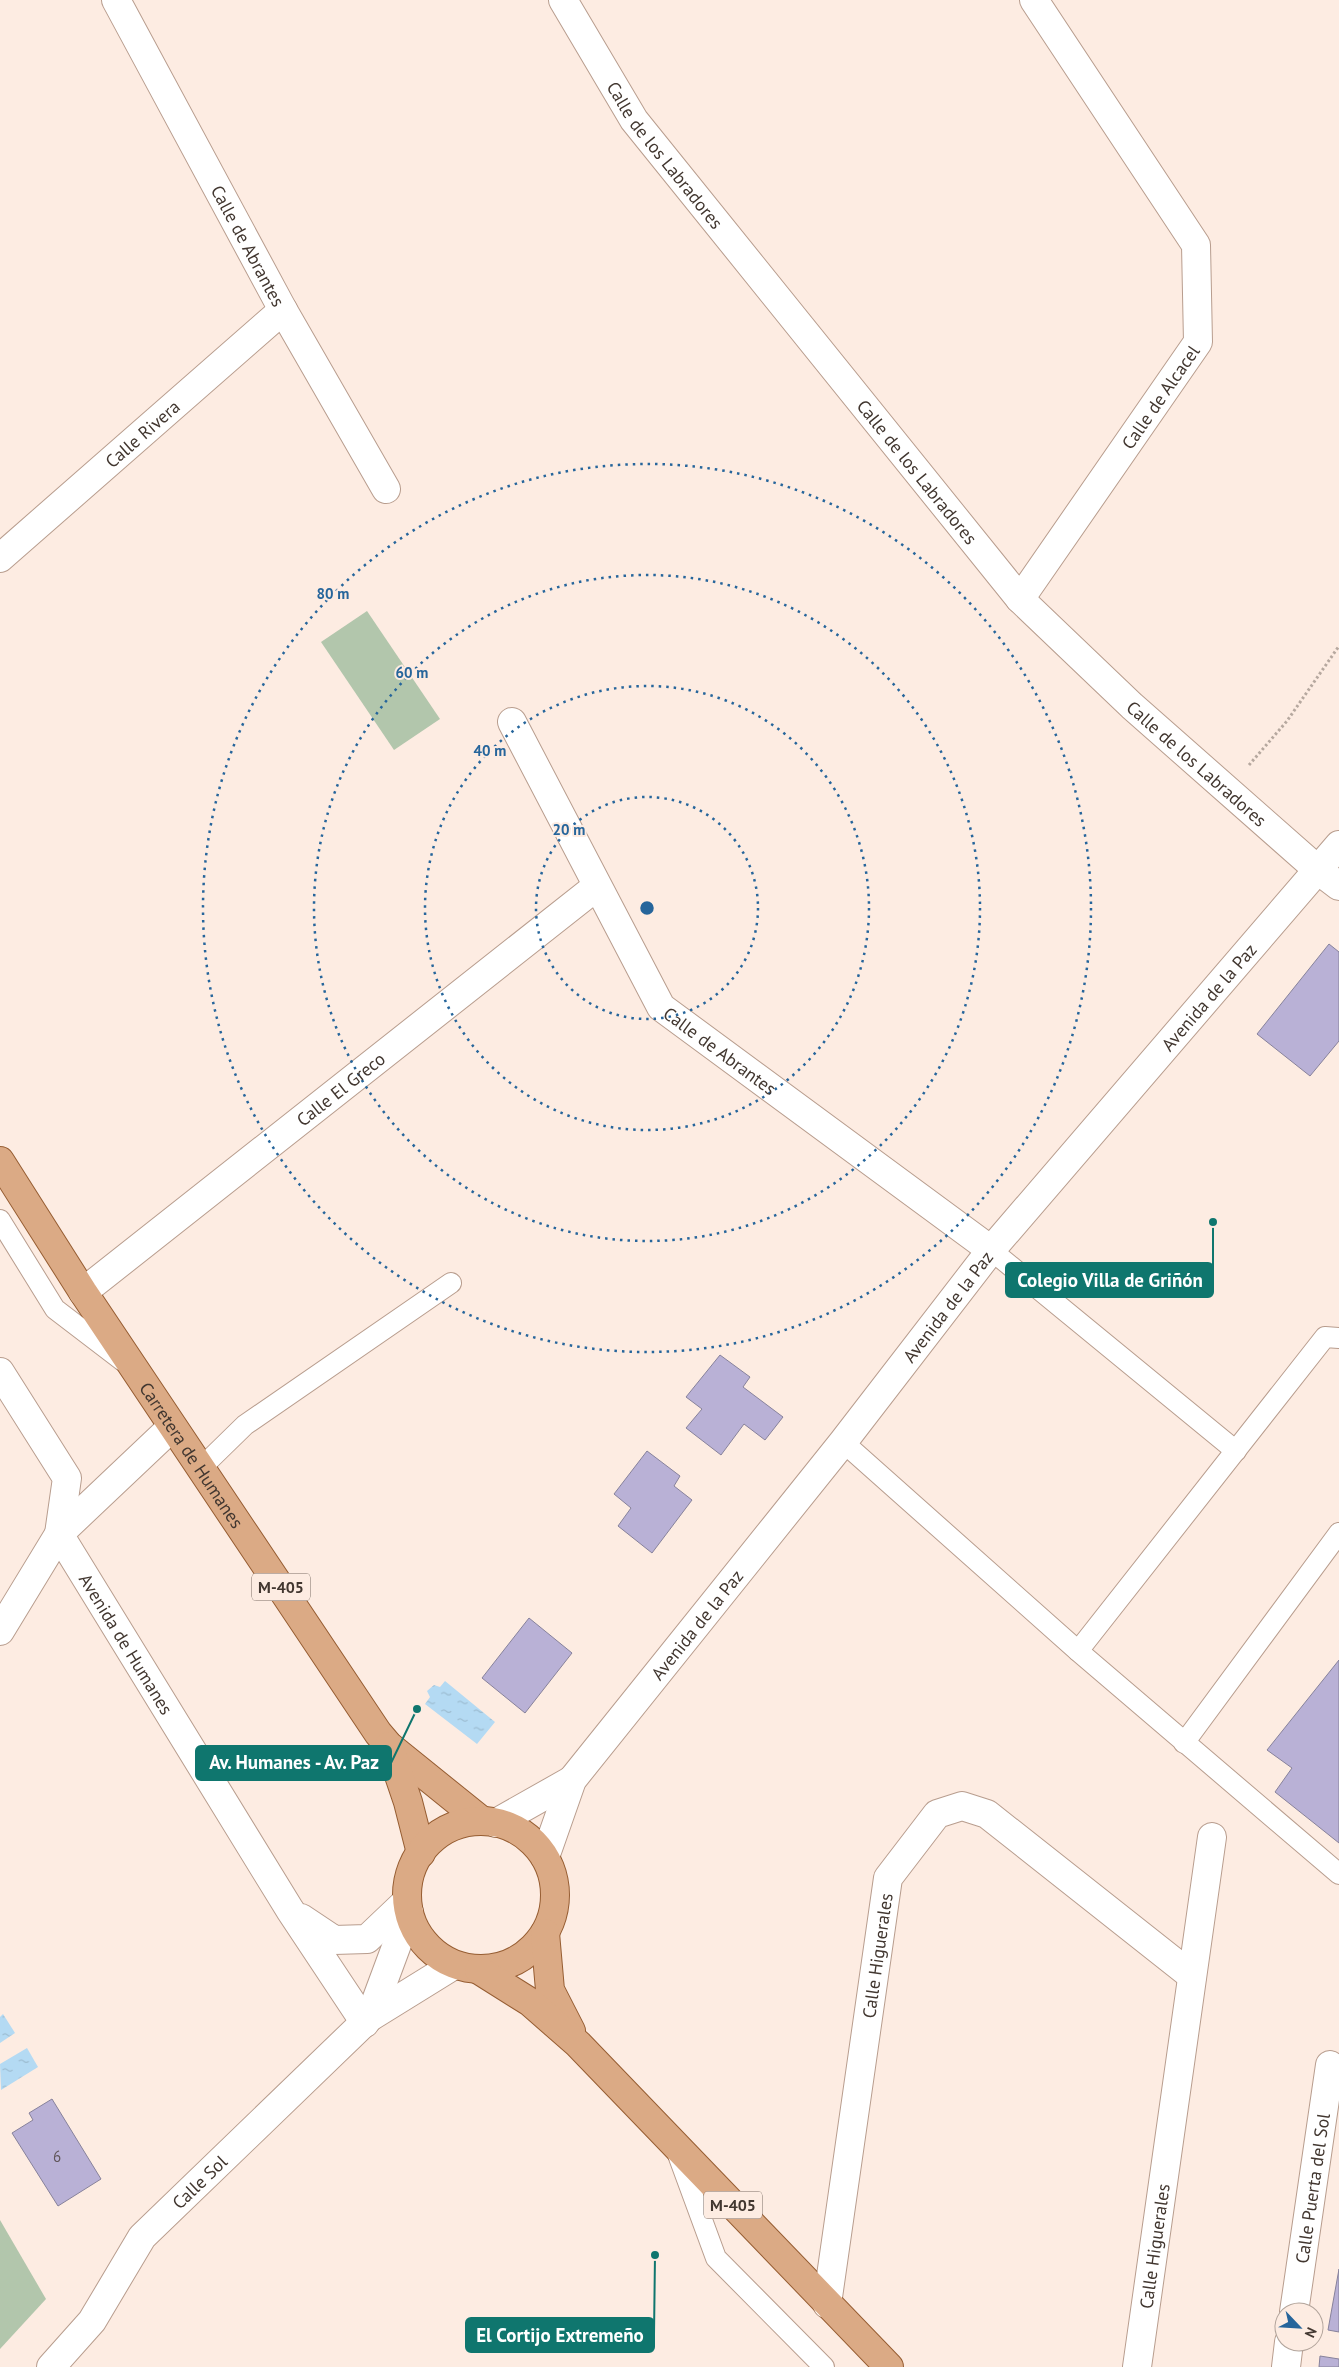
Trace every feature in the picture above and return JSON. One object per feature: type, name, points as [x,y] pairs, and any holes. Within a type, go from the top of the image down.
[{"type":"main road","name":"Carretera de Humanes","points":[[0,1161],[172,1427],[389,1746],[408,1802],[421,1853]]},
{"type":"main road","name":"Carretera de Humanes","points":[[389,1746],[489,1822]]},
{"type":"main road","points":[[489,1822],[515,1830],[532,1842],[545,1857],[554,1882],[554,1908],[545,1933],[532,1948],[517,1960],[499,1968],[467,1967],[438,1956],[425,1944],[415,1929],[408,1907],[409,1876],[421,1853],[437,1835],[458,1825],[489,1822]]},
{"type":"main road","name":"M-405","points":[[545,1933],[550,1990],[578,2044]]},
{"type":"main road","name":"M-405","points":[[467,1967],[530,2002],[578,2044],[889,2367]]},
{"type":"street","name":"Calle de Abrantes","points":[[116,0],[283,310],[386,489]]},
{"type":"street","name":"Calle de los Labradores","points":[[563,0],[634,120],[1020,599],[1132,706],[1318,870],[1339,886]]},
{"type":"street","name":"Calle de Alcacel","points":[[1020,599],[1198,342],[1196,245],[1034,0]]},
{"type":"street","name":"Calle Rivera","points":[[0,558],[283,310]]},
{"type":"street","name":"Calle de Abrantes","points":[[512,722],[596,887],[661,1007],[991,1250]]},
{"type":"street","name":"Avenida de la Paz","points":[[545,1857],[572,1780],[843,1442],[991,1250],[1339,845]]},
{"type":"street","name":"Calle El Greco","points":[[84,1292],[575,906],[596,887]]},
{"type":"street","points":[[0,1372],[67,1478],[59,1534]]},
{"type":"street","points":[[0,1631],[59,1534],[172,1427]]},
{"type":"street","name":"Avenida de Humanes","points":[[59,1534],[290,1910],[368,2020]]},
{"type":"street","name":"Avenida de la Paz","points":[[489,1822],[572,1780]]},
{"type":"street","name":"Calle Higuerales","points":[[827,2304],[888,1878],[937,1814],[962,1806],[987,1814],[1192,1976]]},
{"type":"street","name":"Calle Higuerales","points":[[1137,2367],[1212,1837]]},
{"type":"street","name":"Avenida de Humanes","points":[[290,1910],[334,1940],[367,1939],[408,1907]]},
{"type":"street","name":"Calle Sol","points":[[368,2020],[408,1907]]},
{"type":"street","name":"Calle Sol","points":[[51,2367],[92,2321],[142,2237],[368,2020],[467,1967]]},
{"type":"street","name":"Calle Puerta del Sol","points":[[1295,2302],[1330,2066]]},
{"type":"street","points":[[1286,2367],[1288,2352]]},
{"type":"lane","points":[[0,1220],[55,1309],[136,1370]]},
{"type":"lane","points":[[991,1250],[1236,1451]]},
{"type":"lane","points":[[201,1468],[244,1426],[451,1283]]},
{"type":"lane","points":[[1078,1651],[1325,1337],[1339,1338]]},
{"type":"lane","points":[[843,1442],[1078,1651],[1339,1874]]},
{"type":"lane","points":[[1184,1743],[1339,1532]]},
{"type":"lane","points":[[674,2143],[716,2258],[824,2367]]},
{"type":"path","points":[[1228,790],[1287,722],[1339,646]]},
{"type":"green space","points":[[367,611],[440,719],[394,750],[321,642]]},
{"type":"green space","points":[[0,2220],[46,2299],[0,2349]]},
{"type":"water","points":[[445,1681],[495,1722],[477,1744],[425,1704],[430,1697],[427,1691],[434,1685],[440,1687]]},
{"type":"water","points":[[3,2014],[15,2033],[0,2043],[0,2017]]},
{"type":"water","points":[[27,2048],[38,2067],[1,2090],[0,2064]]},
{"type":"building","points":[[1329,944],[1339,952],[1339,1041],[1310,1076],[1257,1034]]},
{"type":"building","points":[[720,1355],[750,1377],[743,1387],[783,1417],[765,1440],[744,1424],[721,1455],[686,1428],[702,1409],[686,1397]]},
{"type":"building","points":[[647,1451],[680,1476],[674,1486],[692,1500],[652,1553],[618,1526],[631,1508],[614,1494]]},
{"type":"building","points":[[529,1618],[572,1653],[525,1713],[482,1678]]},
{"type":"building","points":[[1339,1660],[1339,1843],[1275,1792],[1292,1768],[1267,1750]]},
{"type":"building","points":[[52,2099],[101,2179],[58,2206],[12,2133],[33,2120],[29,2113]]},
{"type":"building","points":[[1339,2269],[1339,2332],[1328,2330]]},
{"type":"building","points":[[1320,2356],[1339,2359],[1339,2367],[1319,2367]]},
{"type":"place","name":"Colegio Villa de Griñón","points":[[1213,1222]]},
{"type":"place","name":"Av. Humanes - Av. Paz","points":[[417,1709]]},
{"type":"place","name":"El Cortijo Extremeño","points":[[655,2255]]}]
